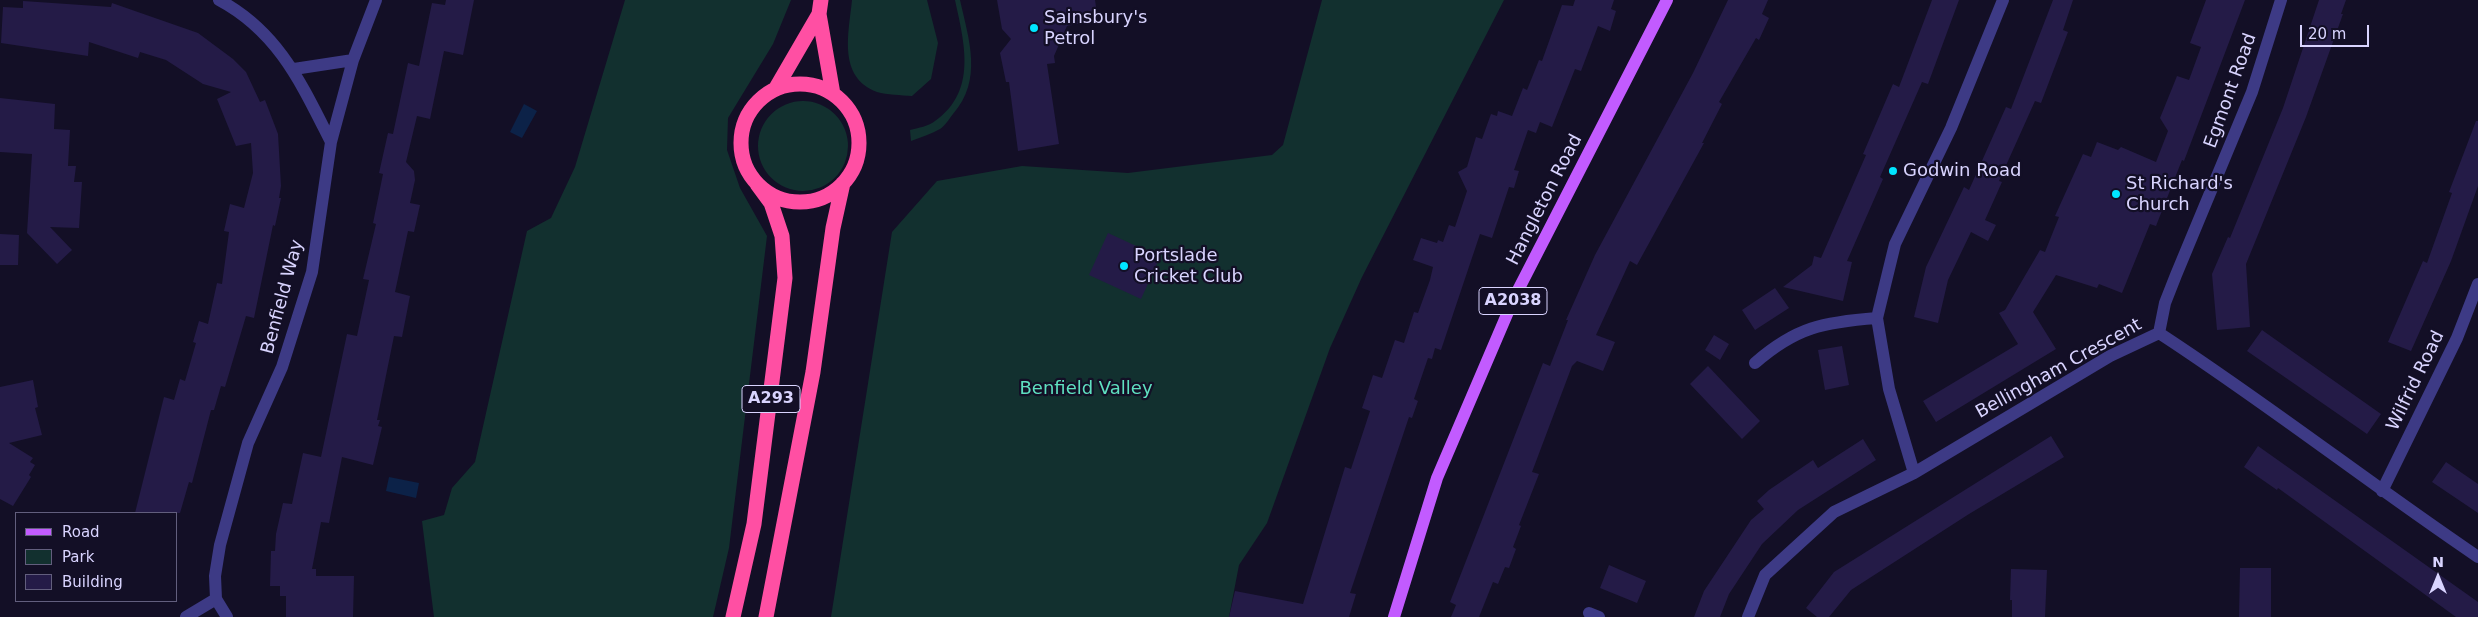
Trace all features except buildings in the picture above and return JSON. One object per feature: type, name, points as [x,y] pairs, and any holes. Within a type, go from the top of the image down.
[{"type":"highway","points":[[776,88],[820,7]]},
{"type":"highway","points":[[820,7],[834,94]]},
{"type":"highway","points":[[797,83],[814,84],[834,94],[849,109],[856,124],[859,144],[855,165],[843,184],[827,196],[807,202],[792,202],[772,196],[757,184],[748,172],[741,154],[740,135],[751,110],[759,99],[776,88],[797,83]]},
{"type":"highway","name":"A293","points":[[733,617],[754,524],[785,278],[782,236],[771,202],[757,184]]},
{"type":"highway","name":"A293","points":[[766,617],[813,372],[832,228],[843,184]]},
{"type":"main road","name":"Hangleton Road","points":[[1394,617],[1437,478],[1514,298],[1667,0]]},
{"type":"street","points":[[219,0],[238,10],[271,41],[294,69],[332,142]]},
{"type":"street","name":"Benfield Way","points":[[227,617],[216,599],[215,576],[220,545],[248,443],[282,367],[312,272],[332,142],[353,60],[376,0]]},
{"type":"street","points":[[1914,473],[1889,389],[1877,318],[1895,244],[1951,128],[2004,0]]},
{"type":"street","name":"Egmont Road","points":[[2159,333],[2165,303],[2252,92],[2282,0]]},
{"type":"street","points":[[294,69],[353,60]]},
{"type":"street","name":"Wilfrid Road","points":[[2382,491],[2457,338],[2478,284]]},
{"type":"street","points":[[1756,363],[1778,343],[1806,329],[1845,320],[1877,318]]},
{"type":"street","name":"Bellingham Crescent","points":[[1748,617],[1765,575],[1834,512],[1914,473],[2110,356],[2159,333],[2232,380],[2382,491],[2478,557]]},
{"type":"street","points":[[186,617],[216,599]]},
{"type":"green space","points":[[625,0],[791,0],[773,44],[728,118],[727,150],[740,188],[767,236],[729,548],[713,617],[434,617],[422,521],[444,515],[452,488],[475,462],[527,231],[551,218],[575,167]]},
{"type":"green space","points":[[852,0],[927,0],[938,43],[931,79],[912,96],[877,92],[864,85],[856,76],[848,52]]},
{"type":"green space","points":[[955,0],[960,0],[970,45],[971,74],[968,87],[962,101],[944,126],[911,141],[910,130],[933,123],[949,109],[958,95],[963,81],[964,49]]},
{"type":"green space","name":"Benfield Valley","points":[[1322,0],[1504,0],[1362,277],[1330,348],[1267,523],[1239,565],[1229,617],[831,617],[892,232],[937,181],[1022,166],[1128,173],[1272,155],[1283,145]]},
{"type":"green space","points":[[803,101],[820,104],[835,114],[845,129],[848,146],[845,163],[835,178],[820,188],[803,191],[786,188],[771,178],[761,163],[758,146],[761,129],[771,114],[786,104]]},
{"type":"water","points":[[524,104],[537,111],[522,138],[510,132]]},
{"type":"water","points":[[389,477],[419,483],[416,498],[386,491]]},
{"type":"place","name":"Sainsbury's Petrol","points":[[1034,28]]},
{"type":"place","name":"Godwin Road","points":[[1893,171]]},
{"type":"place","name":"St Richard's Church","points":[[2116,194]]},
{"type":"place","name":"Portslade Cricket Club","points":[[1124,266]]}]
